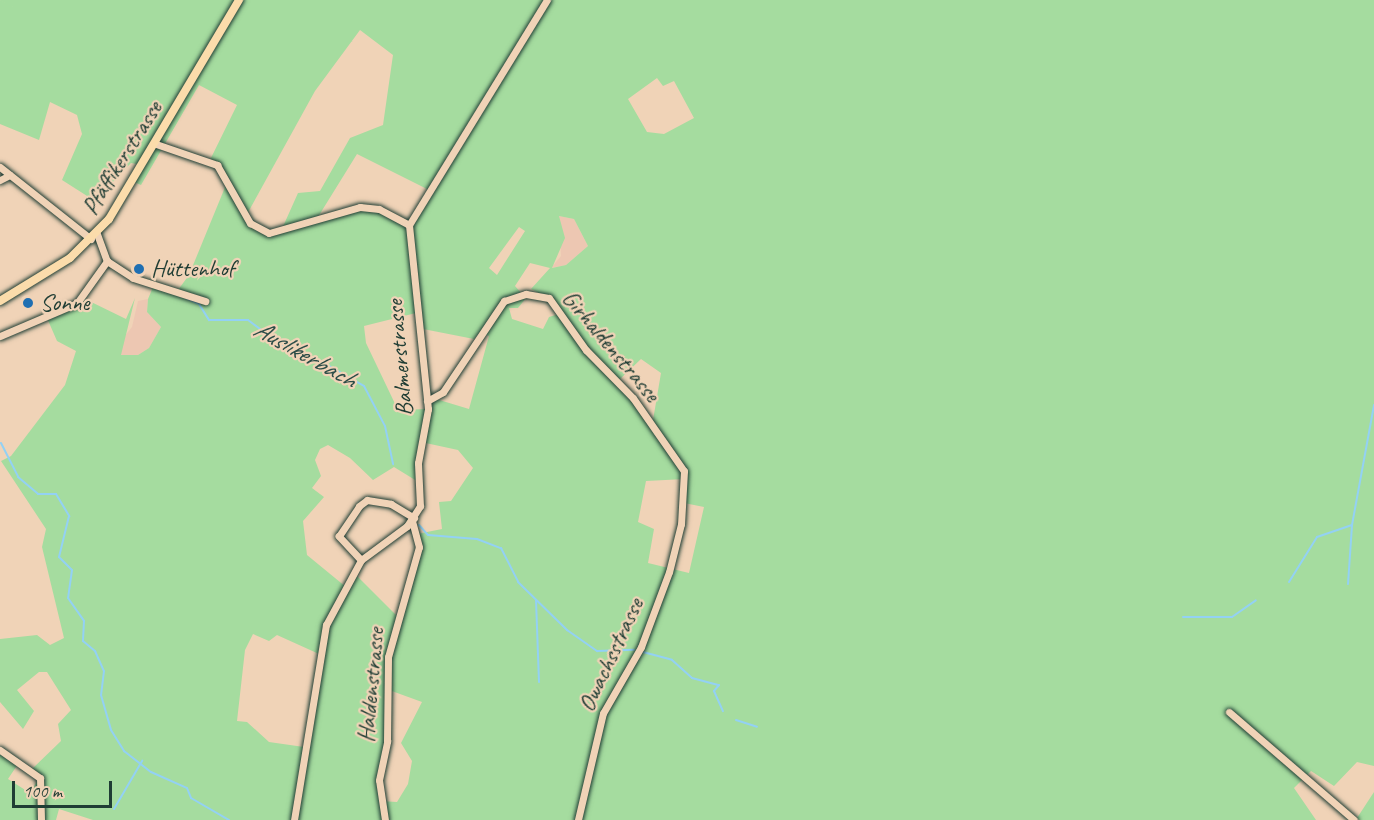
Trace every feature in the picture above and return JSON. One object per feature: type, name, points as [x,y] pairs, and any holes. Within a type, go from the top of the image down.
[{"type":"main road","name":"Pfäffikerstrasse","points":[[0,301],[55,269],[94,236],[156,144],[239,0]]},
{"type":"street","points":[[156,144],[217,165],[250,223],[269,233],[360,207],[379,209],[409,225],[547,0]]},
{"type":"street","points":[[0,167],[67,220],[94,236],[107,261],[153,287],[205,301]]},
{"type":"street","points":[[0,180],[10,175]]},
{"type":"street","name":"Balmerstrasse","points":[[409,225],[427,401],[418,463],[420,506],[413,520]]},
{"type":"street","points":[[0,336],[77,303],[107,261]]},
{"type":"street","name":"Girhaldenstrasse","points":[[427,401],[443,392],[504,301],[526,294],[549,298],[586,350],[633,398],[684,471]]},
{"type":"street","name":"Owachsstrasse","points":[[578,820],[603,713],[641,647],[669,572],[681,524],[684,471]]},
{"type":"street","points":[[294,820],[321,638],[361,560],[413,520],[391,504],[367,500],[359,506],[339,536],[361,560]]},
{"type":"street","name":"Haldenstrasse","points":[[385,820],[379,780],[387,741],[388,657],[419,547],[413,520]]},
{"type":"street","points":[[1229,712],[1354,820]]},
{"type":"street","points":[[0,750],[40,778],[40,820]]},
{"type":"shaded area","points":[[559,216],[574,219],[588,246],[566,265],[551,268],[561,256]]},
{"type":"shaded area","points":[[148,299],[147,312],[161,327],[149,348],[138,355],[121,356],[120,342],[132,327],[138,301]]},
{"type":"green space","points":[[0,0],[1374,0],[1374,766],[1357,762],[1334,786],[1311,771],[1294,788],[1316,820],[93,820],[59,809],[56,820],[0,820],[0,750],[20,761],[8,779],[30,793],[39,778],[32,769],[61,741],[58,724],[71,710],[47,672],[39,672],[17,690],[34,711],[23,729],[0,702],[0,639],[37,635],[50,645],[64,638],[42,547],[46,529],[1,461],[11,456],[65,385],[76,351],[57,341],[47,318],[83,298],[126,319],[135,298],[121,355],[138,355],[149,348],[161,327],[147,312],[148,299],[153,287],[178,290],[189,275],[228,180],[210,160],[237,105],[199,85],[141,185],[134,182],[143,165],[131,163],[95,201],[62,180],[82,134],[77,115],[50,102],[39,140],[0,124]],"holes":[[[360,30],[393,55],[383,125],[350,138],[320,191],[298,193],[281,231],[259,230],[246,216],[315,91]],[[657,78],[663,86],[674,81],[694,118],[664,134],[647,132],[628,99]],[[357,154],[429,190],[409,225],[379,209],[341,209],[318,217]],[[559,216],[574,219],[588,246],[566,265],[552,268],[565,238]],[[519,227],[525,231],[497,275],[489,268]],[[530,263],[550,268],[531,289],[553,300],[562,313],[549,317],[543,329],[512,319],[509,308],[518,308],[526,298],[515,286]],[[416,313],[418,328],[474,339],[480,332],[489,336],[469,409],[436,399],[427,401],[428,409],[398,410],[366,343],[364,326]],[[641,359],[661,373],[652,426],[618,381]],[[421,442],[458,450],[473,468],[451,501],[439,502],[442,529],[417,534],[417,558],[397,616],[354,573],[346,587],[307,555],[303,521],[324,497],[312,488],[321,476],[315,460],[320,449],[328,445],[350,458],[373,480],[394,467],[420,483]],[[685,479],[684,503],[704,507],[689,573],[648,563],[654,529],[638,522],[646,481]],[[253,634],[269,641],[277,635],[319,654],[304,747],[269,742],[247,722],[237,721],[245,650]],[[389,690],[422,702],[401,743],[412,761],[408,784],[397,802],[380,801]]]},
{"type":"green space","points":[[1374,792],[1374,820],[1359,820],[1357,818]]},
{"type":"waterway","name":"Auslikerbach","points":[[186,298],[199,304],[209,320],[248,320],[291,352],[317,359],[364,386],[385,426],[393,464]]},
{"type":"waterway","points":[[1289,582],[1317,537],[1352,525],[1374,405]]},
{"type":"waterway","points":[[1,443],[18,477],[38,494],[56,494],[69,516],[59,557],[72,570],[68,598],[84,621],[83,641],[95,651],[104,671],[101,695],[111,730],[124,751],[151,772],[187,788],[191,798],[229,820]]},
{"type":"waterway","name":"Auslikerbach","points":[[419,525],[428,535],[477,539],[501,548],[518,582],[567,630],[597,651],[634,650]]},
{"type":"waterway","points":[[1348,584],[1352,525]]},
{"type":"waterway","points":[[536,600],[539,682]]},
{"type":"waterway","points":[[1183,617],[1232,617],[1256,600]]},
{"type":"waterway","points":[[643,652],[672,660],[692,678],[719,685],[714,691],[723,711]]},
{"type":"waterway","points":[[736,720],[757,727]]},
{"type":"waterway","points":[[114,809],[142,761]]},
{"type":"place","name":"Hüttenhof","points":[[139,269]]},
{"type":"place","name":"Sonne","points":[[28,303]]}]
